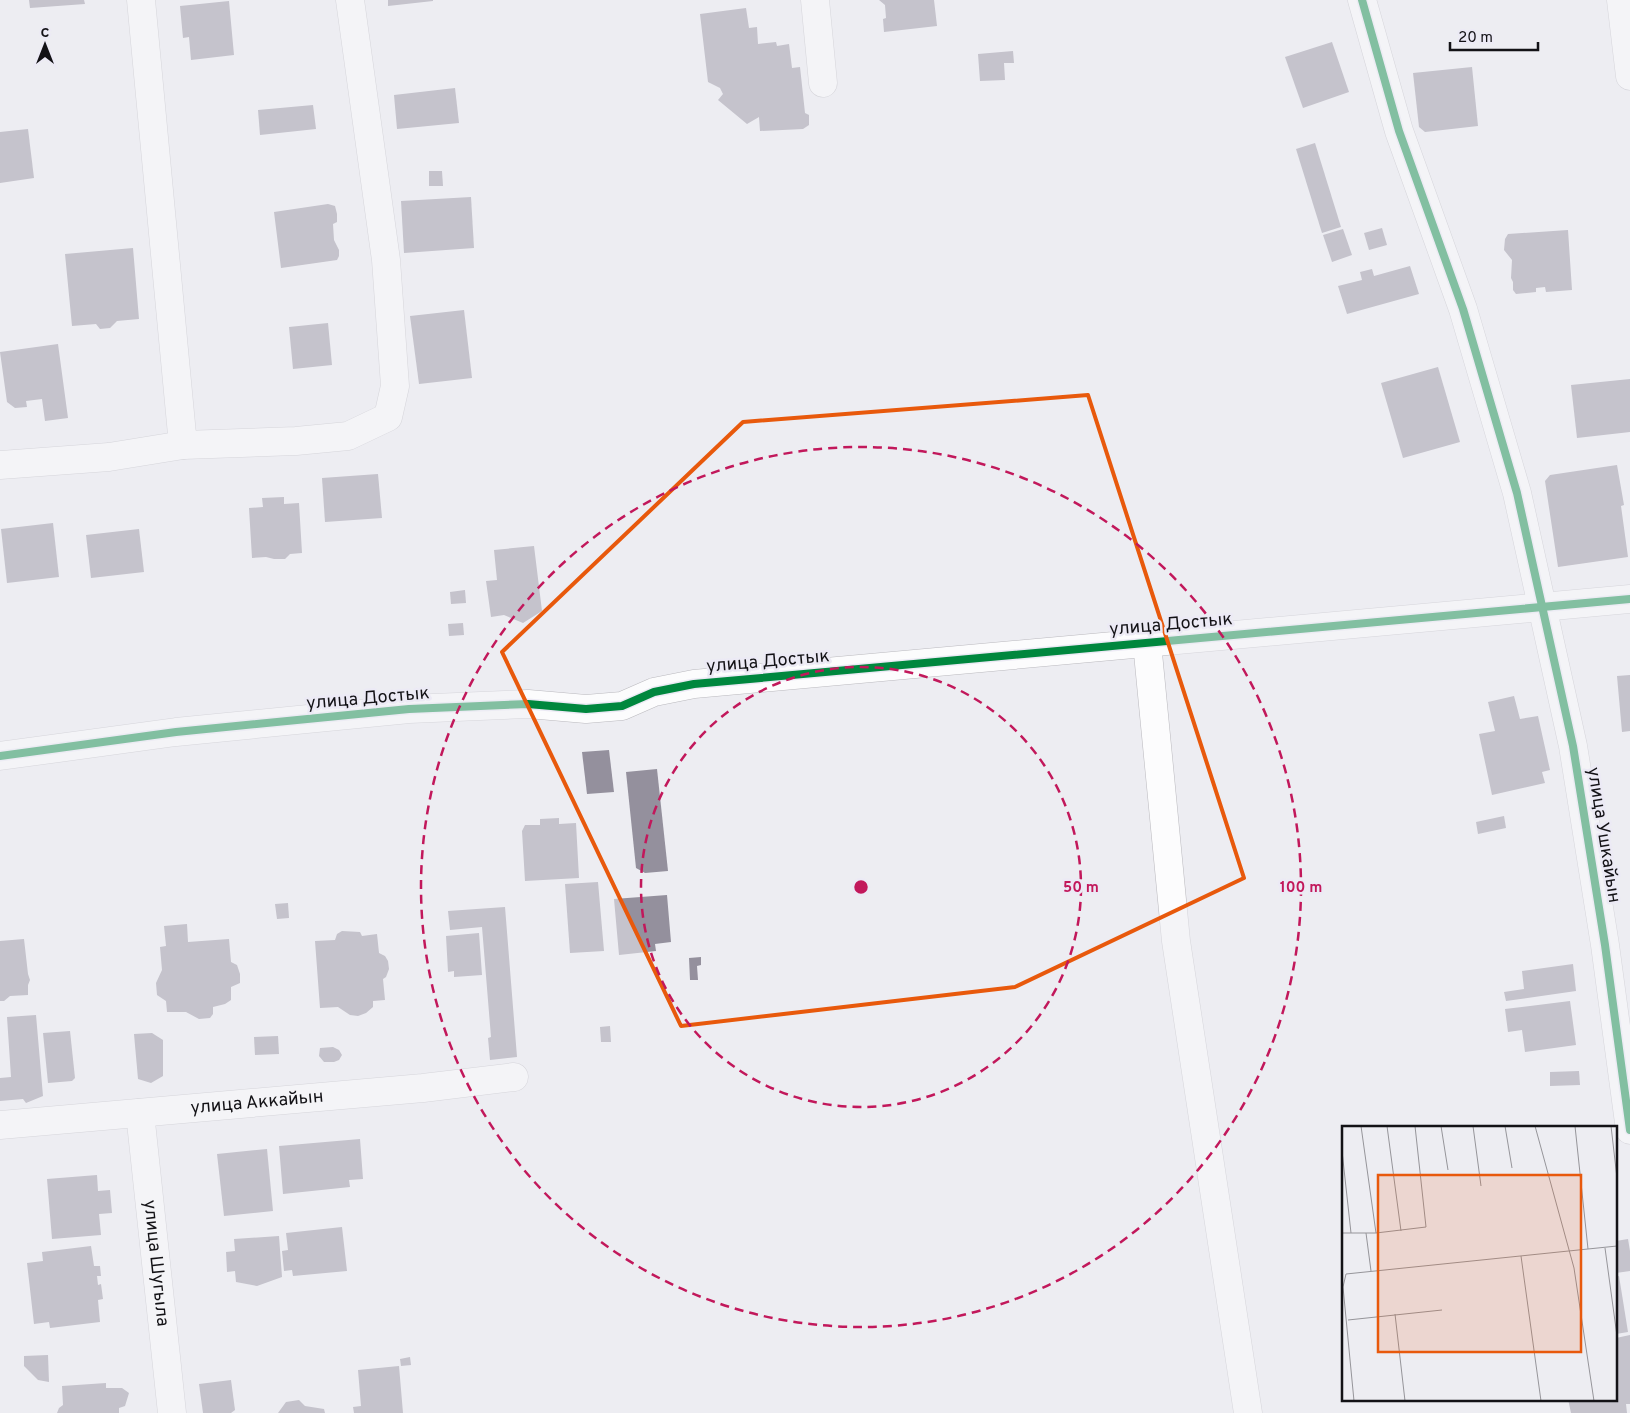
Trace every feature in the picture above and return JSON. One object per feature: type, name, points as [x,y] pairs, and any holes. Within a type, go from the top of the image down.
[{"type":"street","points":[[141,0],[184,444]]},
{"type":"street","points":[[0,465],[110,457],[184,444],[296,441],[348,436],[388,417],[395,386],[386,260],[350,0]]},
{"type":"street","points":[[815,0],[823,83]]},
{"type":"street","name":"улица Ушкайын","points":[[1362,0],[1399,131],[1463,309],[1517,494],[1573,746],[1605,945],[1630,1130]]},
{"type":"street","points":[[1621,0],[1630,76]]},
{"type":"street","name":"улица Достык","points":[[0,756],[176,732],[409,709],[528,704],[586,709],[622,706],[654,692],[694,684],[1630,599]]},
{"type":"street","points":[[1148,643],[1176,941],[1248,1413]]},
{"type":"street","name":"улица Аккайын","points":[[0,1125],[423,1088],[514,1077]]},
{"type":"street","name":"улица Шугыла","points":[[140,1113],[172,1413]]},
{"type":"highlighted area","points":[[1088,395],[1244,878],[1015,987],[681,1026],[502,652],[743,422]]},
{"type":"building","points":[[29,0],[84,0],[85,4],[30,8]]},
{"type":"building","points":[[388,0],[433,0],[433,1],[388,6]]},
{"type":"building","points":[[879,0],[934,0],[937,26],[884,32],[885,5]]},
{"type":"building","points":[[229,1],[234,55],[191,60],[189,37],[183,38],[180,6]]},
{"type":"building","points":[[746,8],[749,28],[757,27],[758,44],[776,42],[777,46],[789,44],[792,68],[800,67],[805,113],[809,115],[809,125],[803,129],[760,131],[759,117],[747,124],[718,100],[723,94],[720,88],[708,82],[700,14]]},
{"type":"building","points":[[1332,42],[1349,92],[1303,108],[1285,57]]},
{"type":"building","points":[[1013,51],[1014,63],[1004,63],[1005,80],[980,81],[978,54]]},
{"type":"building","points":[[1472,67],[1478,126],[1425,132],[1419,127],[1413,73]]},
{"type":"building","points":[[455,88],[459,123],[397,129],[394,95]]},
{"type":"building","points":[[313,105],[316,129],[260,135],[258,110]]},
{"type":"building","points":[[28,129],[34,178],[0,183],[0,132]]},
{"type":"building","points":[[1315,143],[1341,227],[1322,233],[1296,149]]},
{"type":"building","points":[[429,171],[442,171],[443,186],[429,186]]},
{"type":"building","points":[[471,197],[474,248],[404,253],[401,201]]},
{"type":"building","points":[[328,204],[335,206],[337,214],[337,222],[333,224],[334,240],[339,250],[337,260],[281,268],[274,212]]},
{"type":"building","points":[[1382,228],[1387,245],[1369,250],[1364,233]]},
{"type":"building","points":[[1343,229],[1352,255],[1332,262],[1323,235]]},
{"type":"building","points":[[1568,230],[1572,290],[1546,292],[1545,287],[1536,288],[1536,292],[1516,294],[1513,290],[1511,278],[1512,260],[1504,250],[1505,239],[1508,234]]},
{"type":"building","points":[[133,248],[139,319],[117,321],[110,328],[100,329],[96,324],[72,326],[65,254]]},
{"type":"building","points":[[1410,266],[1419,294],[1347,314],[1338,286],[1362,280],[1360,272],[1372,269],[1374,276]]},
{"type":"building","points":[[464,310],[472,378],[419,384],[410,316]]},
{"type":"building","points":[[328,323],[332,365],[293,369],[289,327]]},
{"type":"building","points":[[58,344],[68,418],[45,421],[42,399],[26,401],[27,407],[15,408],[7,402],[0,352]]},
{"type":"building","points":[[1438,367],[1460,442],[1403,458],[1381,383]]},
{"type":"building","points":[[1630,379],[1630,432],[1577,438],[1571,385]]},
{"type":"building","points":[[1617,465],[1624,505],[1621,506],[1628,557],[1558,567],[1545,481],[1550,475]]},
{"type":"building","points":[[378,474],[382,518],[325,522],[322,478]]},
{"type":"building","points":[[284,497],[284,504],[299,503],[302,553],[290,554],[285,559],[252,558],[249,508],[263,507],[262,498]]},
{"type":"building","points":[[53,523],[59,577],[7,583],[1,529]]},
{"type":"building","points":[[139,529],[144,572],[91,578],[86,535]]},
{"type":"building","points":[[534,546],[542,611],[523,623],[504,615],[491,617],[486,581],[497,580],[494,550]]},
{"type":"building","points":[[465,590],[466,603],[451,604],[450,592]]},
{"type":"building","points":[[463,623],[464,635],[449,636],[448,624]]},
{"type":"building","points":[[1630,675],[1630,731],[1622,732],[1617,676]]},
{"type":"building","points":[[1514,696],[1520,719],[1538,716],[1550,770],[1542,772],[1545,783],[1492,795],[1479,734],[1495,731],[1488,702]]},
{"type":"building","points":[[609,750],[614,792],[587,794],[582,752]]},
{"type":"building","points":[[657,769],[668,871],[645,873],[636,868],[626,772]]},
{"type":"building","points":[[1504,816],[1506,828],[1478,834],[1476,822]]},
{"type":"building","points":[[559,818],[559,824],[576,823],[579,878],[525,881],[522,831],[525,825],[540,825],[540,819]]},
{"type":"building","points":[[598,882],[604,951],[570,953],[565,884]]},
{"type":"building","points":[[667,895],[671,942],[655,944],[656,951],[619,955],[614,899]]},
{"type":"building","points":[[288,903],[289,918],[277,919],[275,904]]},
{"type":"building","points":[[505,907],[517,1057],[490,1060],[488,1038],[491,1037],[482,927],[450,930],[448,911]]},
{"type":"building","points":[[187,924],[188,942],[229,939],[231,962],[237,965],[240,974],[240,983],[231,987],[231,1000],[225,1004],[213,1007],[213,1014],[210,1018],[199,1019],[186,1012],[167,1012],[166,1001],[157,995],[156,983],[162,970],[160,947],[166,946],[164,926]]},
{"type":"building","points":[[342,931],[360,932],[362,936],[377,934],[379,953],[385,956],[388,961],[389,969],[386,977],[383,979],[385,1000],[373,1001],[373,1007],[366,1013],[358,1016],[350,1015],[338,1007],[320,1008],[315,941],[335,940],[337,934]]},
{"type":"building","points":[[479,933],[482,975],[454,977],[454,971],[448,972],[446,936]]},
{"type":"building","points":[[24,939],[30,980],[28,995],[10,996],[4,1001],[0,1001],[0,941]]},
{"type":"building","points":[[701,957],[701,965],[697,966],[698,980],[690,980],[689,958]]},
{"type":"building","points":[[1573,964],[1576,991],[1506,1001],[1504,992],[1524,989],[1522,971]]},
{"type":"building","points":[[1570,1001],[1576,1045],[1525,1052],[1522,1030],[1508,1032],[1505,1009]]},
{"type":"building","points":[[36,1015],[43,1096],[26,1103],[23,1099],[0,1101],[0,1078],[11,1077],[7,1017]]},
{"type":"building","points":[[610,1026],[611,1042],[601,1042],[600,1027]]},
{"type":"building","points":[[70,1031],[75,1078],[72,1081],[48,1083],[43,1033]]},
{"type":"building","points":[[152,1033],[163,1040],[163,1076],[151,1083],[138,1079],[134,1034]]},
{"type":"building","points":[[278,1036],[279,1054],[255,1055],[254,1037]]},
{"type":"building","points":[[333,1047],[339,1050],[342,1055],[339,1060],[324,1062],[319,1056],[320,1048]]},
{"type":"building","points":[[1579,1071],[1580,1085],[1550,1086],[1550,1072]]},
{"type":"building","points":[[360,1139],[363,1179],[349,1180],[350,1187],[283,1194],[279,1146]]},
{"type":"building","points":[[267,1149],[273,1211],[224,1216],[217,1154]]},
{"type":"building","points":[[97,1175],[98,1191],[110,1190],[112,1213],[99,1214],[101,1235],[52,1239],[47,1179]]},
{"type":"building","points":[[342,1227],[347,1271],[293,1276],[292,1270],[284,1271],[282,1251],[288,1250],[286,1233]]},
{"type":"building","points":[[279,1236],[282,1277],[257,1286],[236,1282],[235,1271],[227,1272],[226,1252],[235,1251],[234,1239]]},
{"type":"building","points":[[1628,1239],[1630,1271],[1618,1273],[1618,1241]]},
{"type":"building","points":[[91,1246],[94,1266],[100,1266],[101,1276],[97,1276],[98,1285],[101,1284],[103,1299],[98,1300],[100,1322],[50,1328],[49,1322],[34,1324],[27,1263],[43,1261],[42,1252]]},
{"type":"building","points":[[1618,1276],[1628,1332],[1618,1334]]},
{"type":"building","points":[[1630,1335],[1630,1404],[1626,1404],[1627,1413],[1571,1413],[1568,1400],[1618,1400],[1618,1338]]},
{"type":"building","points":[[48,1355],[49,1382],[38,1380],[24,1366],[24,1356]]},
{"type":"building","points":[[410,1357],[411,1365],[401,1366],[400,1359]]},
{"type":"building","points":[[399,1366],[403,1413],[354,1413],[353,1407],[361,1406],[358,1370]]},
{"type":"building","points":[[231,1380],[235,1410],[231,1413],[203,1413],[199,1384]]},
{"type":"building","points":[[106,1383],[106,1388],[122,1388],[129,1393],[125,1406],[119,1408],[119,1413],[57,1413],[63,1405],[62,1386]]},
{"type":"building","points":[[299,1400],[305,1406],[324,1409],[325,1413],[278,1413],[286,1402]]},
{"type":"cycle path","points":[[1362,0],[1399,131],[1463,309],[1517,493],[1573,746],[1605,945],[1630,1130]]},
{"type":"cycle path","points":[[0,756],[176,732],[409,709],[528,704],[586,709],[622,706],[654,692],[694,684],[1630,599]]}]
